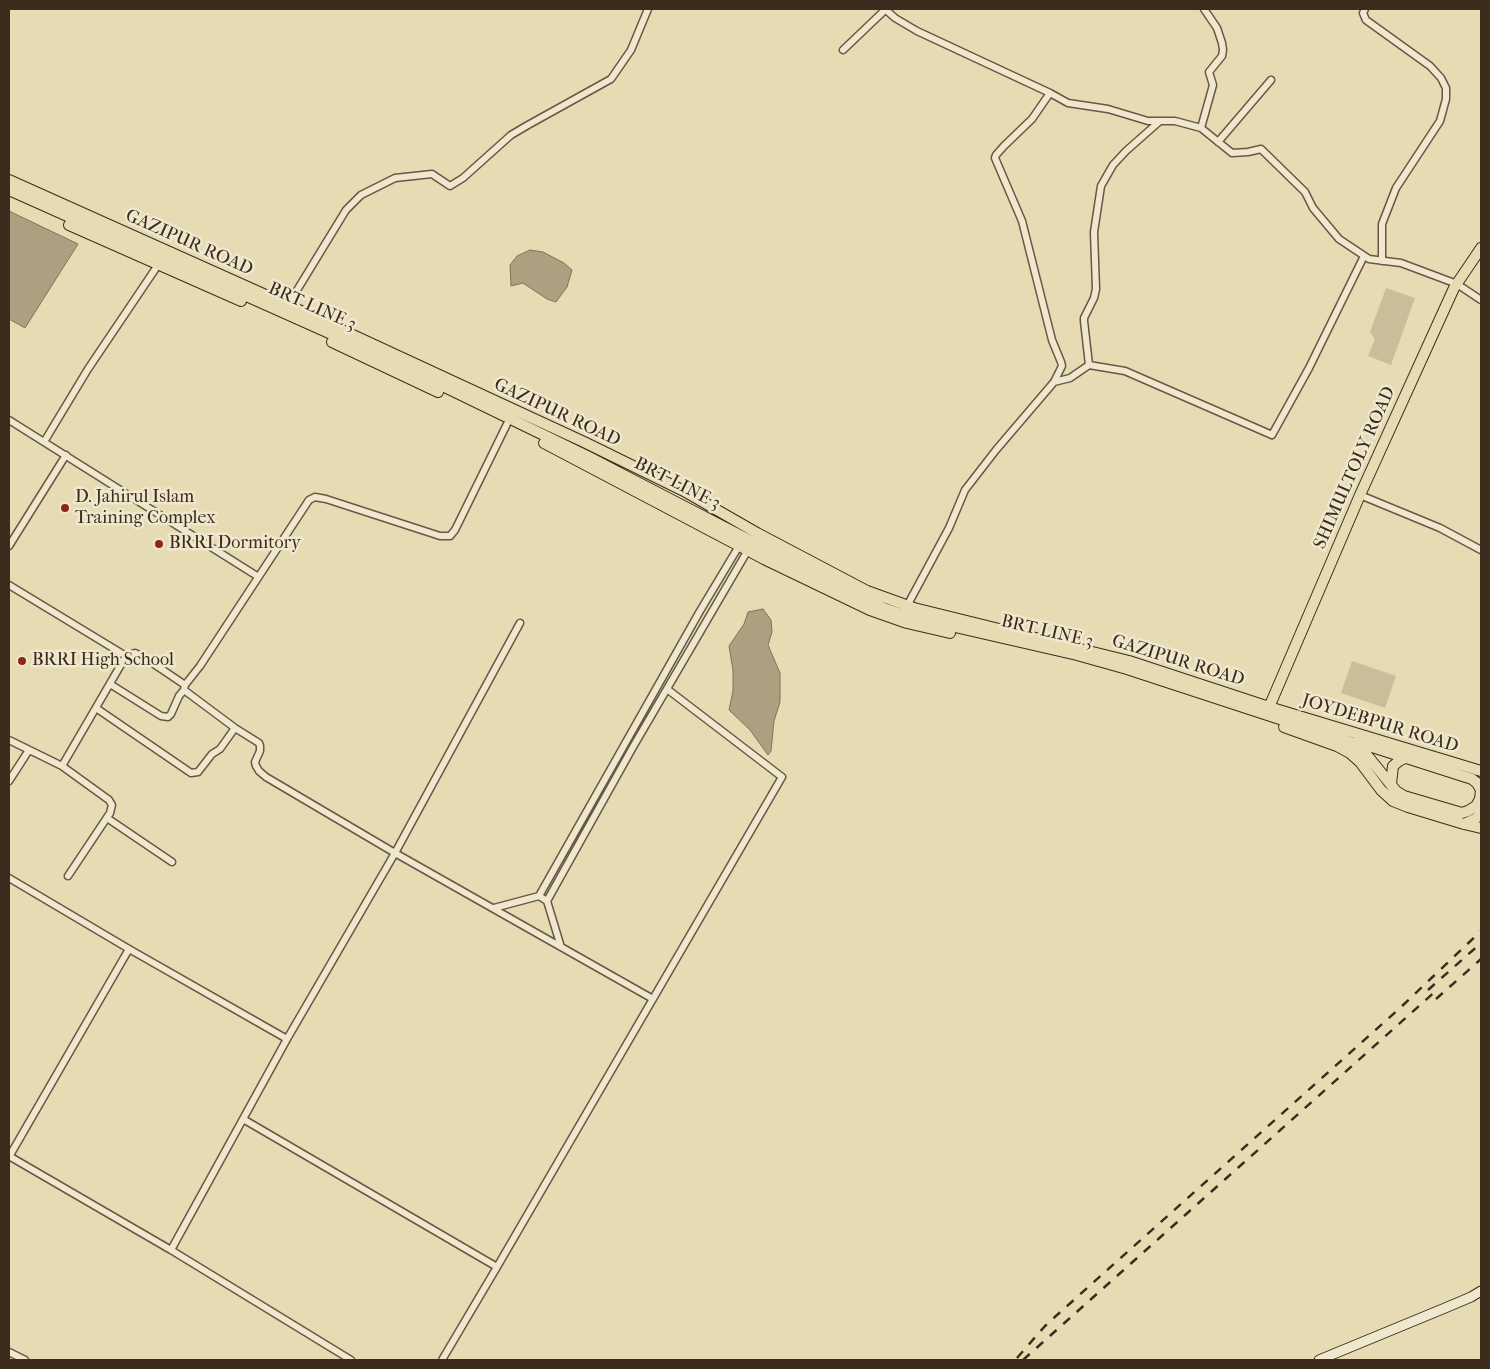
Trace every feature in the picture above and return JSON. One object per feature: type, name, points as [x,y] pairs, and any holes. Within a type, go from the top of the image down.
[{"type":"main road","name":"GAZIPUR ROAD","points":[[9,180],[288,305],[584,442],[684,491],[757,533],[867,591],[906,606],[1129,661],[1267,714]]},
{"type":"main road","name":"BRT LINE 3","points":[[9,190],[385,358],[587,456],[859,597],[886,609],[907,616],[1085,657],[1127,669],[1353,743],[1369,746],[1472,778],[1481,790],[1480,799],[1476,806],[1462,813],[1404,796],[1396,791],[1366,754],[1353,743]]},
{"type":"main road","name":"GAZIPUR ROAD","points":[[9,198],[299,326],[507,424],[743,548],[870,610],[907,624],[1076,662],[1267,714]]},
{"type":"main road","name":"SHIMULTOLY ROAD","points":[[1267,714],[1360,494],[1457,284],[1481,248]]},
{"type":"main road","name":"JOYDEBPUR ROAD","points":[[1267,714],[1480,773]]},
{"type":"main road","name":"JOYDEBPUR ROAD","points":[[1267,714],[1350,753],[1360,762],[1381,790],[1393,801],[1481,828]]},
{"type":"main road","points":[[1391,784],[1393,766],[1405,758]]},
{"type":"main road","points":[[1464,824],[1481,814]]},
{"type":"street","points":[[288,305],[346,210],[361,195],[395,178],[432,174],[450,186],[463,178],[511,136],[535,120],[611,79],[631,50],[648,9]]},
{"type":"street","points":[[843,50],[886,9],[895,18],[917,31],[1068,103],[1108,109],[1148,121],[1175,122],[1201,128],[1232,153],[1261,149],[1305,192],[1313,208],[1339,239],[1369,259],[1402,263],[1457,284],[1481,300]]},
{"type":"street","points":[[1201,128],[1213,85],[1209,72],[1222,56],[1223,50],[1217,28],[1204,9]]},
{"type":"street","points":[[1364,9],[1363,13],[1366,20],[1430,66],[1441,78],[1446,88],[1446,99],[1440,121],[1396,188],[1382,224],[1382,261]]},
{"type":"street","points":[[1218,142],[1271,80]]},
{"type":"street","points":[[906,606],[949,528],[965,490],[996,450],[1054,382],[1062,366],[1052,340],[1022,221],[995,158],[1004,146],[1032,119],[1050,93]]},
{"type":"street","points":[[1089,366],[1084,318],[1094,298],[1096,289],[1094,232],[1101,186],[1113,165],[1126,150],[1160,121]]},
{"type":"street","points":[[1054,382],[1070,378],[1089,366],[1125,370],[1272,435],[1309,368],[1364,256]]},
{"type":"street","points":[[44,442],[88,369],[158,265]]},
{"type":"street","points":[[9,420],[258,576]]},
{"type":"street","points":[[110,684],[161,716],[168,717],[179,696],[258,576],[309,500],[315,497],[440,536],[450,536],[455,530],[507,424]]},
{"type":"street","points":[[9,546],[66,456]]},
{"type":"street","points":[[1360,494],[1440,528],[1481,550]]},
{"type":"street","points":[[547,901],[667,689],[743,548]]},
{"type":"street","points":[[494,908],[539,896],[700,611],[743,548]]},
{"type":"street","points":[[9,586],[126,656]]},
{"type":"street","points":[[171,1250],[287,1040],[395,853],[520,623]]},
{"type":"street","points":[[62,766],[126,656],[135,653],[185,687],[235,728],[259,743],[260,751],[255,762],[259,771],[266,777],[395,853],[653,999]]},
{"type":"street","points":[[442,1360],[782,778],[667,689]]},
{"type":"street","points":[[96,708],[191,773],[198,772],[212,754],[220,749],[235,728]]},
{"type":"street","points":[[9,740],[62,766],[109,800],[112,805],[107,818],[68,876]]},
{"type":"street","points":[[9,781],[29,750]]},
{"type":"street","points":[[107,818],[172,862]]},
{"type":"street","points":[[9,878],[129,950],[287,1040]]},
{"type":"street","points":[[539,896],[547,901],[561,948]]},
{"type":"street","points":[[129,950],[9,1156],[171,1250],[351,1360]]},
{"type":"street","points":[[243,1119],[498,1267]]},
{"type":"street","points":[[1319,1360],[1454,1305],[1481,1291]]},
{"type":"street","points":[[9,1352],[25,1360]]},
{"type":"shaded area","points":[[9,211],[78,244],[25,328],[9,319]]},
{"type":"shaded area","points":[[530,250],[543,252],[564,263],[572,270],[567,287],[556,302],[547,299],[523,283],[511,286],[510,265],[517,256]]},
{"type":"shaded area","points":[[1386,288],[1415,298],[1391,365],[1368,356],[1375,339],[1370,332]]},
{"type":"shaded area","points":[[763,609],[771,620],[772,632],[768,645],[780,673],[780,702],[774,721],[771,751],[768,755],[750,730],[729,710],[733,691],[733,670],[729,646],[744,624],[748,612]]},
{"type":"shaded area","points":[[1352,661],[1396,676],[1385,708],[1341,693]]},
{"type":"railway","points":[[1017,1358],[1045,1326],[1400,1008],[1481,931]]},
{"type":"railway","points":[[1428,990],[1481,943]]},
{"type":"railway","points":[[1436,999],[1481,959]]},
{"type":"railway","points":[[1023,1360],[1438,989]]},
{"type":"place","name":"D. Jahirul Islam Training Complex","points":[[65,508]]},
{"type":"place","name":"BRRI Dormitory","points":[[159,544]]},
{"type":"place","name":"BRRI High School","points":[[22,661]]}]
